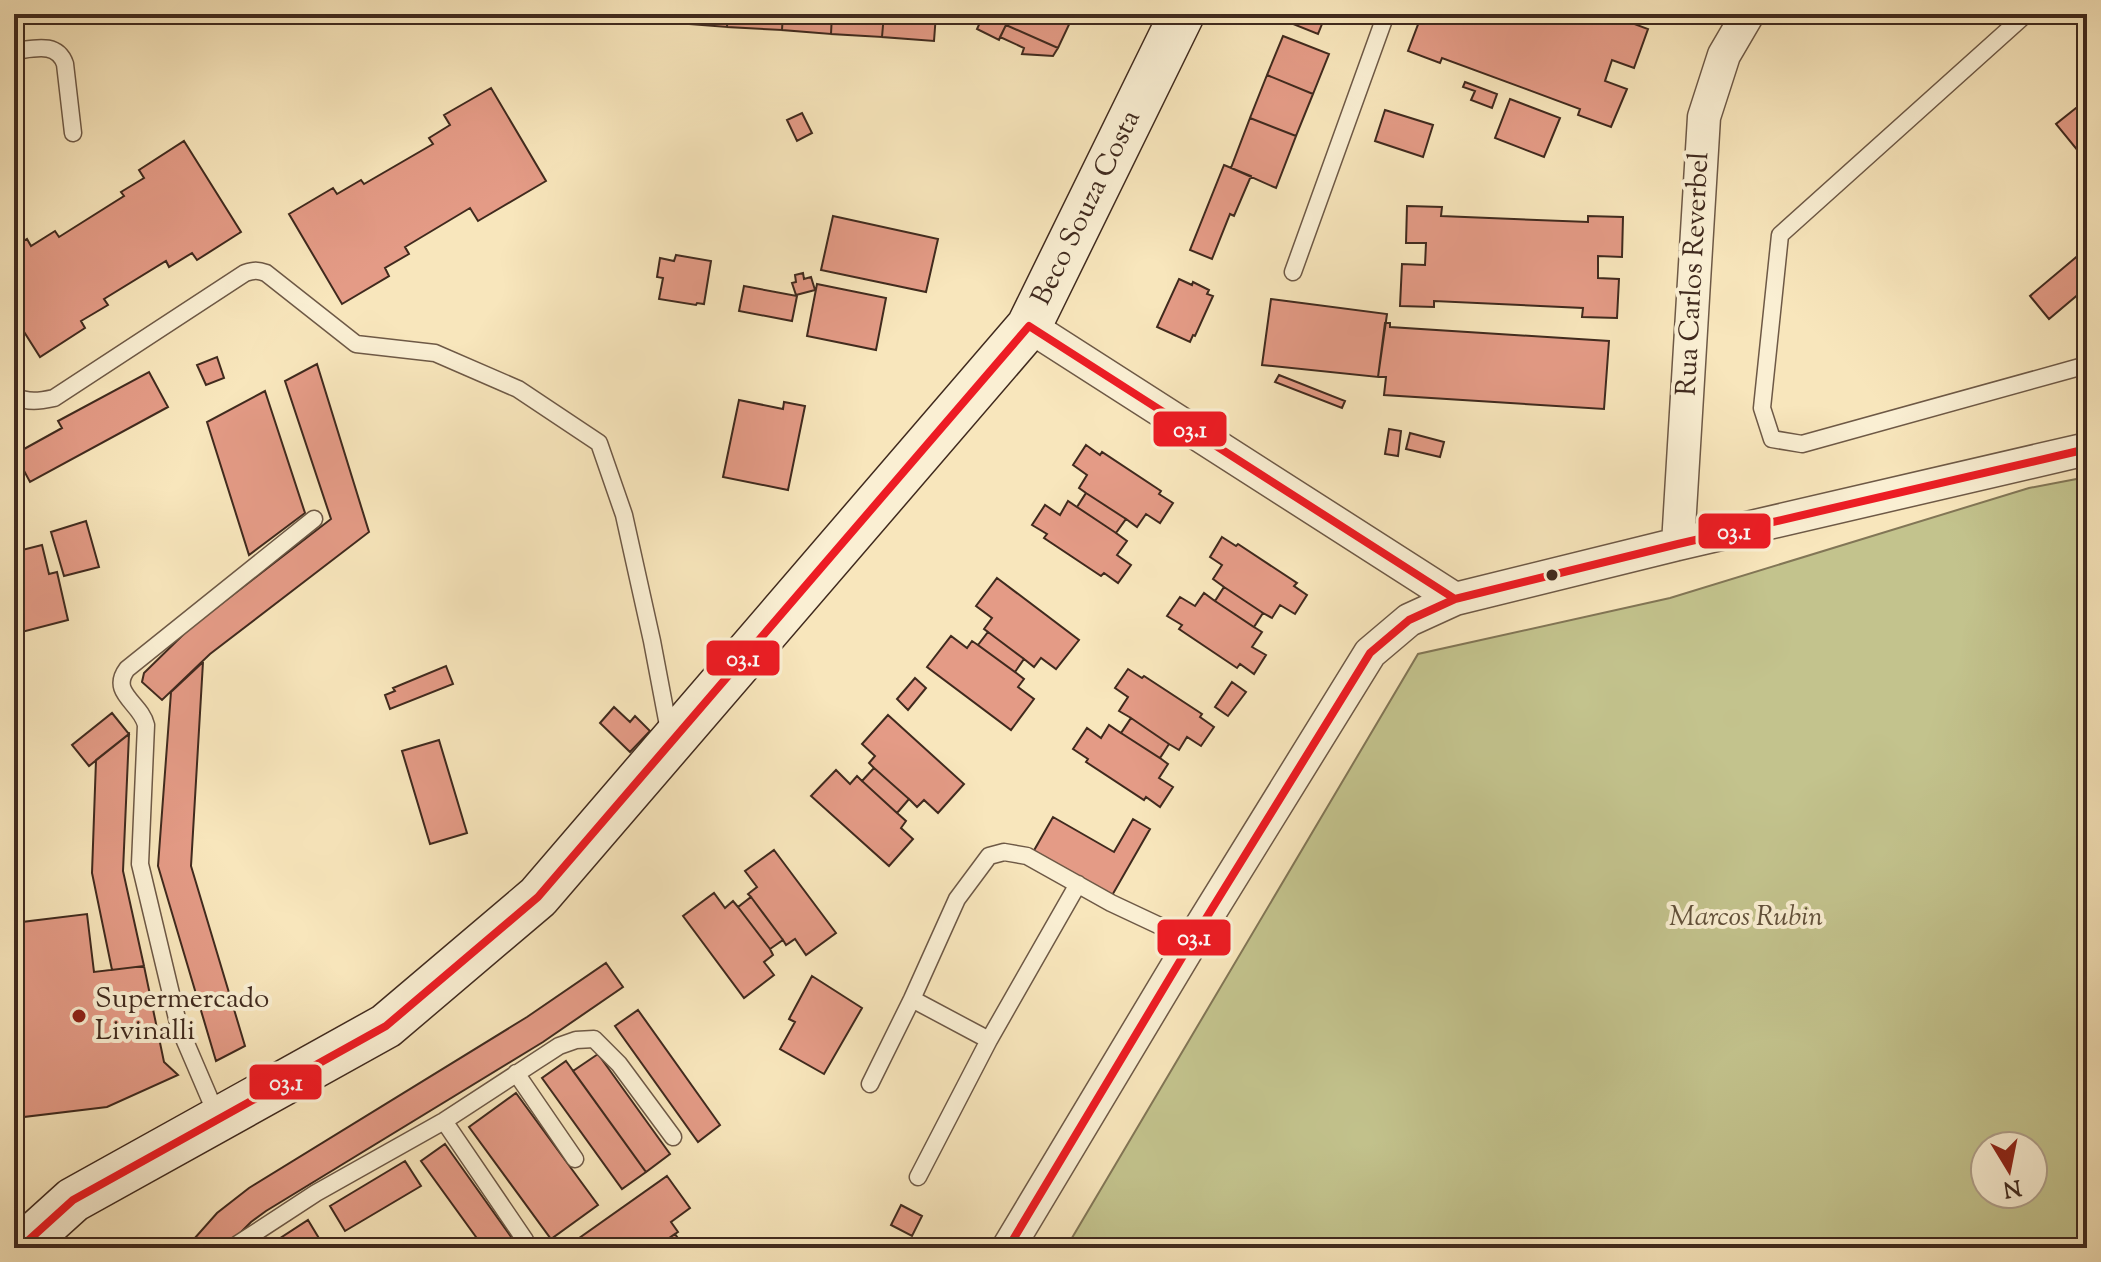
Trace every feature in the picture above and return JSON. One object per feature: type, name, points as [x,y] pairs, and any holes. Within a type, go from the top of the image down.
[{"type":"street","name":"Beco Souza Costa","points":[[20,1248],[73,1200],[386,1026],[538,897],[1029,326],[1182,14]]},
{"type":"street","name":"Rua Carlos Reverbel","points":[[1678,544],[1704,117],[1724,55],[1748,14]]},
{"type":"street","points":[[1029,326],[1455,599]]},
{"type":"street","points":[[1008,1248],[1370,653],[1409,620],[1455,599],[2087,449]]},
{"type":"lane","points":[[1293,272],[1386,14]]},
{"type":"lane","points":[[2026,14],[1780,235],[1762,408],[1772,439],[1802,444],[2087,365]]},
{"type":"lane","points":[[14,51],[47,48],[62,55],[73,133]]},
{"type":"lane","points":[[14,396],[38,402],[54,398],[252,270],[266,273],[356,344],[435,353],[518,389],[599,443],[624,515],[672,741]]},
{"type":"lane","points":[[219,1119],[179,1027],[140,864],[146,725],[120,685],[121,677],[314,519]]},
{"type":"lane","points":[[870,1084],[957,899],[989,856],[1004,852],[1027,856],[1111,903],[1192,941]]},
{"type":"lane","points":[[918,1177],[989,1040],[1078,884]]},
{"type":"lane","points":[[912,999],[989,1040]]},
{"type":"lane","points":[[235,1248],[316,1193],[444,1121],[559,1046],[576,1040],[594,1039],[619,1064],[673,1137]]},
{"type":"lane","points":[[516,1073],[575,1159]]},
{"type":"lane","points":[[444,1121],[525,1240]]},
{"type":"green space","name":"Marcos Rubin","points":[[2087,477],[2087,1248],[1066,1248],[1418,654],[1670,598],[2029,488]]},
{"type":"building","points":[[573,14],[625,14],[625,19]]},
{"type":"building","points":[[625,14],[677,14],[677,23],[625,19]]},
{"type":"building","points":[[677,14],[728,14],[727,27],[677,23]]},
{"type":"building","points":[[728,14],[783,14],[782,30],[727,27]]},
{"type":"building","points":[[783,14],[832,14],[831,34],[782,30]]},
{"type":"building","points":[[832,14],[884,14],[882,37],[831,34]]},
{"type":"building","points":[[884,14],[936,14],[934,41],[882,37]]},
{"type":"building","points":[[974,14],[1011,14],[999,40],[977,29],[982,18]]},
{"type":"building","points":[[1011,14],[1074,14],[1058,48],[1006,25]]},
{"type":"building","points":[[1297,14],[1326,14],[1318,34],[1293,24]]},
{"type":"building","points":[[1422,14],[1445,21],[1447,14],[1587,14],[1611,23],[1613,16],[1648,29],[1634,68],[1612,60],[1605,81],[1627,89],[1611,127],[1578,115],[1580,109],[1442,58],[1440,63],[1408,51]]},
{"type":"building","points":[[1006,25],[1058,48],[1053,56],[1022,54],[1024,48],[1000,37]]},
{"type":"building","points":[[1283,36],[1329,54],[1313,94],[1267,75]]},
{"type":"building","points":[[1267,75],[1313,94],[1296,136],[1250,118]]},
{"type":"building","points":[[1465,82],[1497,94],[1492,108],[1471,100],[1475,91],[1463,87]]},
{"type":"building","points":[[491,88],[546,181],[478,221],[470,208],[405,247],[409,254],[385,268],[389,276],[342,304],[289,214],[333,188],[337,194],[361,180],[364,184],[433,144],[429,138],[450,125],[444,115]]},
{"type":"building","points":[[1510,99],[1560,118],[1544,157],[1495,138]]},
{"type":"building","points":[[2081,104],[2084,107],[2087,105],[2087,162],[2056,124]]},
{"type":"building","points":[[1385,110],[1433,125],[1423,157],[1375,141]]},
{"type":"building","points":[[802,113],[812,133],[797,141],[787,120]]},
{"type":"building","points":[[1250,118],[1296,136],[1276,188],[1231,168]]},
{"type":"building","points":[[184,141],[241,232],[197,260],[192,253],[169,267],[166,261],[104,299],[108,305],[81,321],[85,328],[40,357],[14,316],[14,247],[27,239],[31,246],[55,231],[59,237],[124,196],[121,192],[144,178],[139,170]]},
{"type":"building","points":[[1224,165],[1251,176],[1234,216],[1230,214],[1212,259],[1190,250]]},
{"type":"building","points":[[1407,206],[1442,207],[1441,216],[1588,222],[1588,216],[1623,217],[1622,257],[1598,256],[1598,278],[1619,279],[1617,318],[1582,317],[1583,308],[1434,301],[1434,307],[1400,306],[1402,264],[1425,265],[1426,243],[1406,243]]},
{"type":"building","points":[[833,216],[938,239],[926,292],[821,270]]},
{"type":"building","points":[[2087,248],[2087,287],[2049,319],[2030,296]]},
{"type":"building","points":[[676,255],[711,261],[704,304],[659,299],[663,278],[657,277],[660,258],[674,261]]},
{"type":"building","points":[[803,273],[804,279],[811,277],[815,290],[796,295],[792,283],[796,282],[795,275]]},
{"type":"building","points":[[1179,279],[1209,290],[1207,294],[1213,296],[1190,342],[1157,327]]},
{"type":"building","points":[[817,284],[886,298],[876,350],[807,336]]},
{"type":"building","points":[[744,286],[797,296],[792,321],[739,311]]},
{"type":"building","points":[[1271,299],[1387,314],[1378,377],[1262,365]]},
{"type":"building","points":[[1385,323],[1390,323],[1390,327],[1609,341],[1604,409],[1384,395],[1386,377],[1378,377]]},
{"type":"building","points":[[217,357],[224,378],[206,385],[197,365]]},
{"type":"building","points":[[317,364],[369,532],[210,654],[162,700],[142,682],[144,673],[190,628],[331,519],[285,381]]},
{"type":"building","points":[[149,372],[168,407],[30,482],[15,454],[62,428],[58,421]]},
{"type":"building","points":[[1279,375],[1345,401],[1342,408],[1275,382]]},
{"type":"building","points":[[265,391],[305,513],[249,555],[207,422]]},
{"type":"building","points":[[739,400],[783,409],[784,402],[805,406],[788,490],[723,477]]},
{"type":"building","points":[[1389,429],[1401,431],[1398,456],[1385,454]]},
{"type":"building","points":[[1410,433],[1444,442],[1440,457],[1406,449]]},
{"type":"building","points":[[1086,445],[1161,491],[1159,494],[1173,503],[1160,523],[1146,514],[1137,527],[1126,519],[1116,533],[1127,541],[1117,555],[1131,565],[1118,583],[1104,573],[1101,576],[1044,538],[1047,534],[1032,525],[1045,505],[1060,515],[1068,501],[1077,507],[1086,493],[1079,488],[1087,475],[1073,465]]},
{"type":"building","points":[[1086,493],[1126,519],[1116,533],[1077,507]]},
{"type":"building","points":[[86,521],[99,567],[64,576],[51,532]]},
{"type":"building","points":[[1222,537],[1297,583],[1294,586],[1307,595],[1295,614],[1280,605],[1272,618],[1263,613],[1254,627],[1262,632],[1252,647],[1266,655],[1254,674],[1240,664],[1237,668],[1179,629],[1182,625],[1167,616],[1180,597],[1195,606],[1204,593],[1215,601],[1224,587],[1213,579],[1222,565],[1210,557]]},
{"type":"building","points":[[42,545],[49,574],[57,572],[68,620],[14,634],[14,552]]},
{"type":"building","points":[[997,578],[1079,640],[1056,669],[1041,658],[1034,667],[1024,659],[1015,672],[1024,679],[1018,687],[1034,699],[1011,730],[927,667],[951,636],[967,648],[972,641],[978,645],[988,632],[984,629],[992,618],[976,606]]},
{"type":"building","points":[[1224,587],[1263,613],[1254,627],[1215,601]]},
{"type":"building","points":[[988,632],[1024,659],[1015,672],[978,645]]},
{"type":"building","points":[[203,662],[191,866],[245,1046],[216,1061],[158,866],[171,692]]},
{"type":"building","points":[[446,666],[453,684],[390,709],[385,695],[395,691],[393,688]]},
{"type":"building","points":[[1128,669],[1202,714],[1200,717],[1214,727],[1201,746],[1187,737],[1179,750],[1169,744],[1160,758],[1168,764],[1159,778],[1173,787],[1160,807],[1086,762],[1088,759],[1073,749],[1087,728],[1101,738],[1109,725],[1121,733],[1131,718],[1119,711],[1128,697],[1115,688]]},
{"type":"building","points":[[915,678],[926,688],[908,710],[897,699]]},
{"type":"building","points":[[1232,682],[1246,692],[1228,716],[1215,707]]},
{"type":"building","points":[[614,707],[630,722],[635,716],[650,731],[630,752],[600,723]]},
{"type":"building","points":[[112,713],[129,734],[89,766],[72,745]]},
{"type":"building","points":[[888,715],[964,784],[938,813],[924,800],[917,807],[909,799],[897,813],[906,821],[901,828],[913,839],[889,866],[811,796],[836,770],[850,784],[857,776],[862,781],[874,768],[869,763],[875,756],[862,744]]},
{"type":"building","points":[[1131,718],[1169,744],[1160,758],[1121,733]]},
{"type":"building","points":[[129,734],[123,871],[144,966],[112,970],[92,873],[96,760]]},
{"type":"building","points":[[439,740],[467,833],[430,844],[402,751]]},
{"type":"building","points":[[874,768],[909,799],[897,813],[862,781]]},
{"type":"building","points":[[1053,817],[1114,852],[1133,819],[1150,829],[1110,899],[1032,854]]},
{"type":"building","points":[[774,850],[836,933],[806,955],[795,939],[786,945],[783,940],[770,949],[773,955],[764,962],[774,975],[744,998],[683,916],[714,893],[725,908],[733,901],[738,907],[751,897],[748,894],[757,887],[745,871]]},
{"type":"building","points":[[751,897],[783,940],[770,949],[738,907]]},
{"type":"building","points":[[87,914],[94,972],[144,966],[164,1062],[178,1075],[107,1107],[15,1118],[14,923]]},
{"type":"building","points":[[606,963],[623,987],[543,1042],[266,1211],[225,1248],[186,1248],[217,1213],[249,1188],[527,1017]]},
{"type":"building","points":[[812,976],[862,1008],[824,1074],[780,1049],[795,1022],[789,1019]]},
{"type":"building","points":[[638,1010],[720,1125],[698,1142],[615,1026]]},
{"type":"building","points":[[598,1054],[670,1154],[646,1172],[573,1071]]},
{"type":"building","points":[[566,1061],[646,1172],[622,1189],[542,1078]]},
{"type":"building","points":[[516,1093],[598,1205],[551,1239],[469,1127]]},
{"type":"building","points":[[445,1144],[519,1248],[484,1248],[421,1161]]},
{"type":"building","points":[[405,1161],[421,1186],[345,1231],[330,1206]]},
{"type":"building","points":[[667,1176],[690,1208],[671,1222],[685,1248],[580,1248],[575,1241]]},
{"type":"building","points":[[901,1205],[922,1216],[912,1236],[891,1225]]},
{"type":"building","points":[[308,1220],[323,1245],[318,1248],[265,1248]]},
{"type":"building","points":[[675,1234],[685,1248],[655,1248]]},
{"type":"transit line","name":"03.1","points":[[20,1248],[73,1200],[386,1026],[538,897],[1029,326],[1455,599]]},
{"type":"transit line","name":"03.1","points":[[1008,1248],[1370,653],[1409,620],[1455,599],[2087,449]]},
{"type":"place","name":"Supermercado Livinalli","points":[[79,1016]]}]
